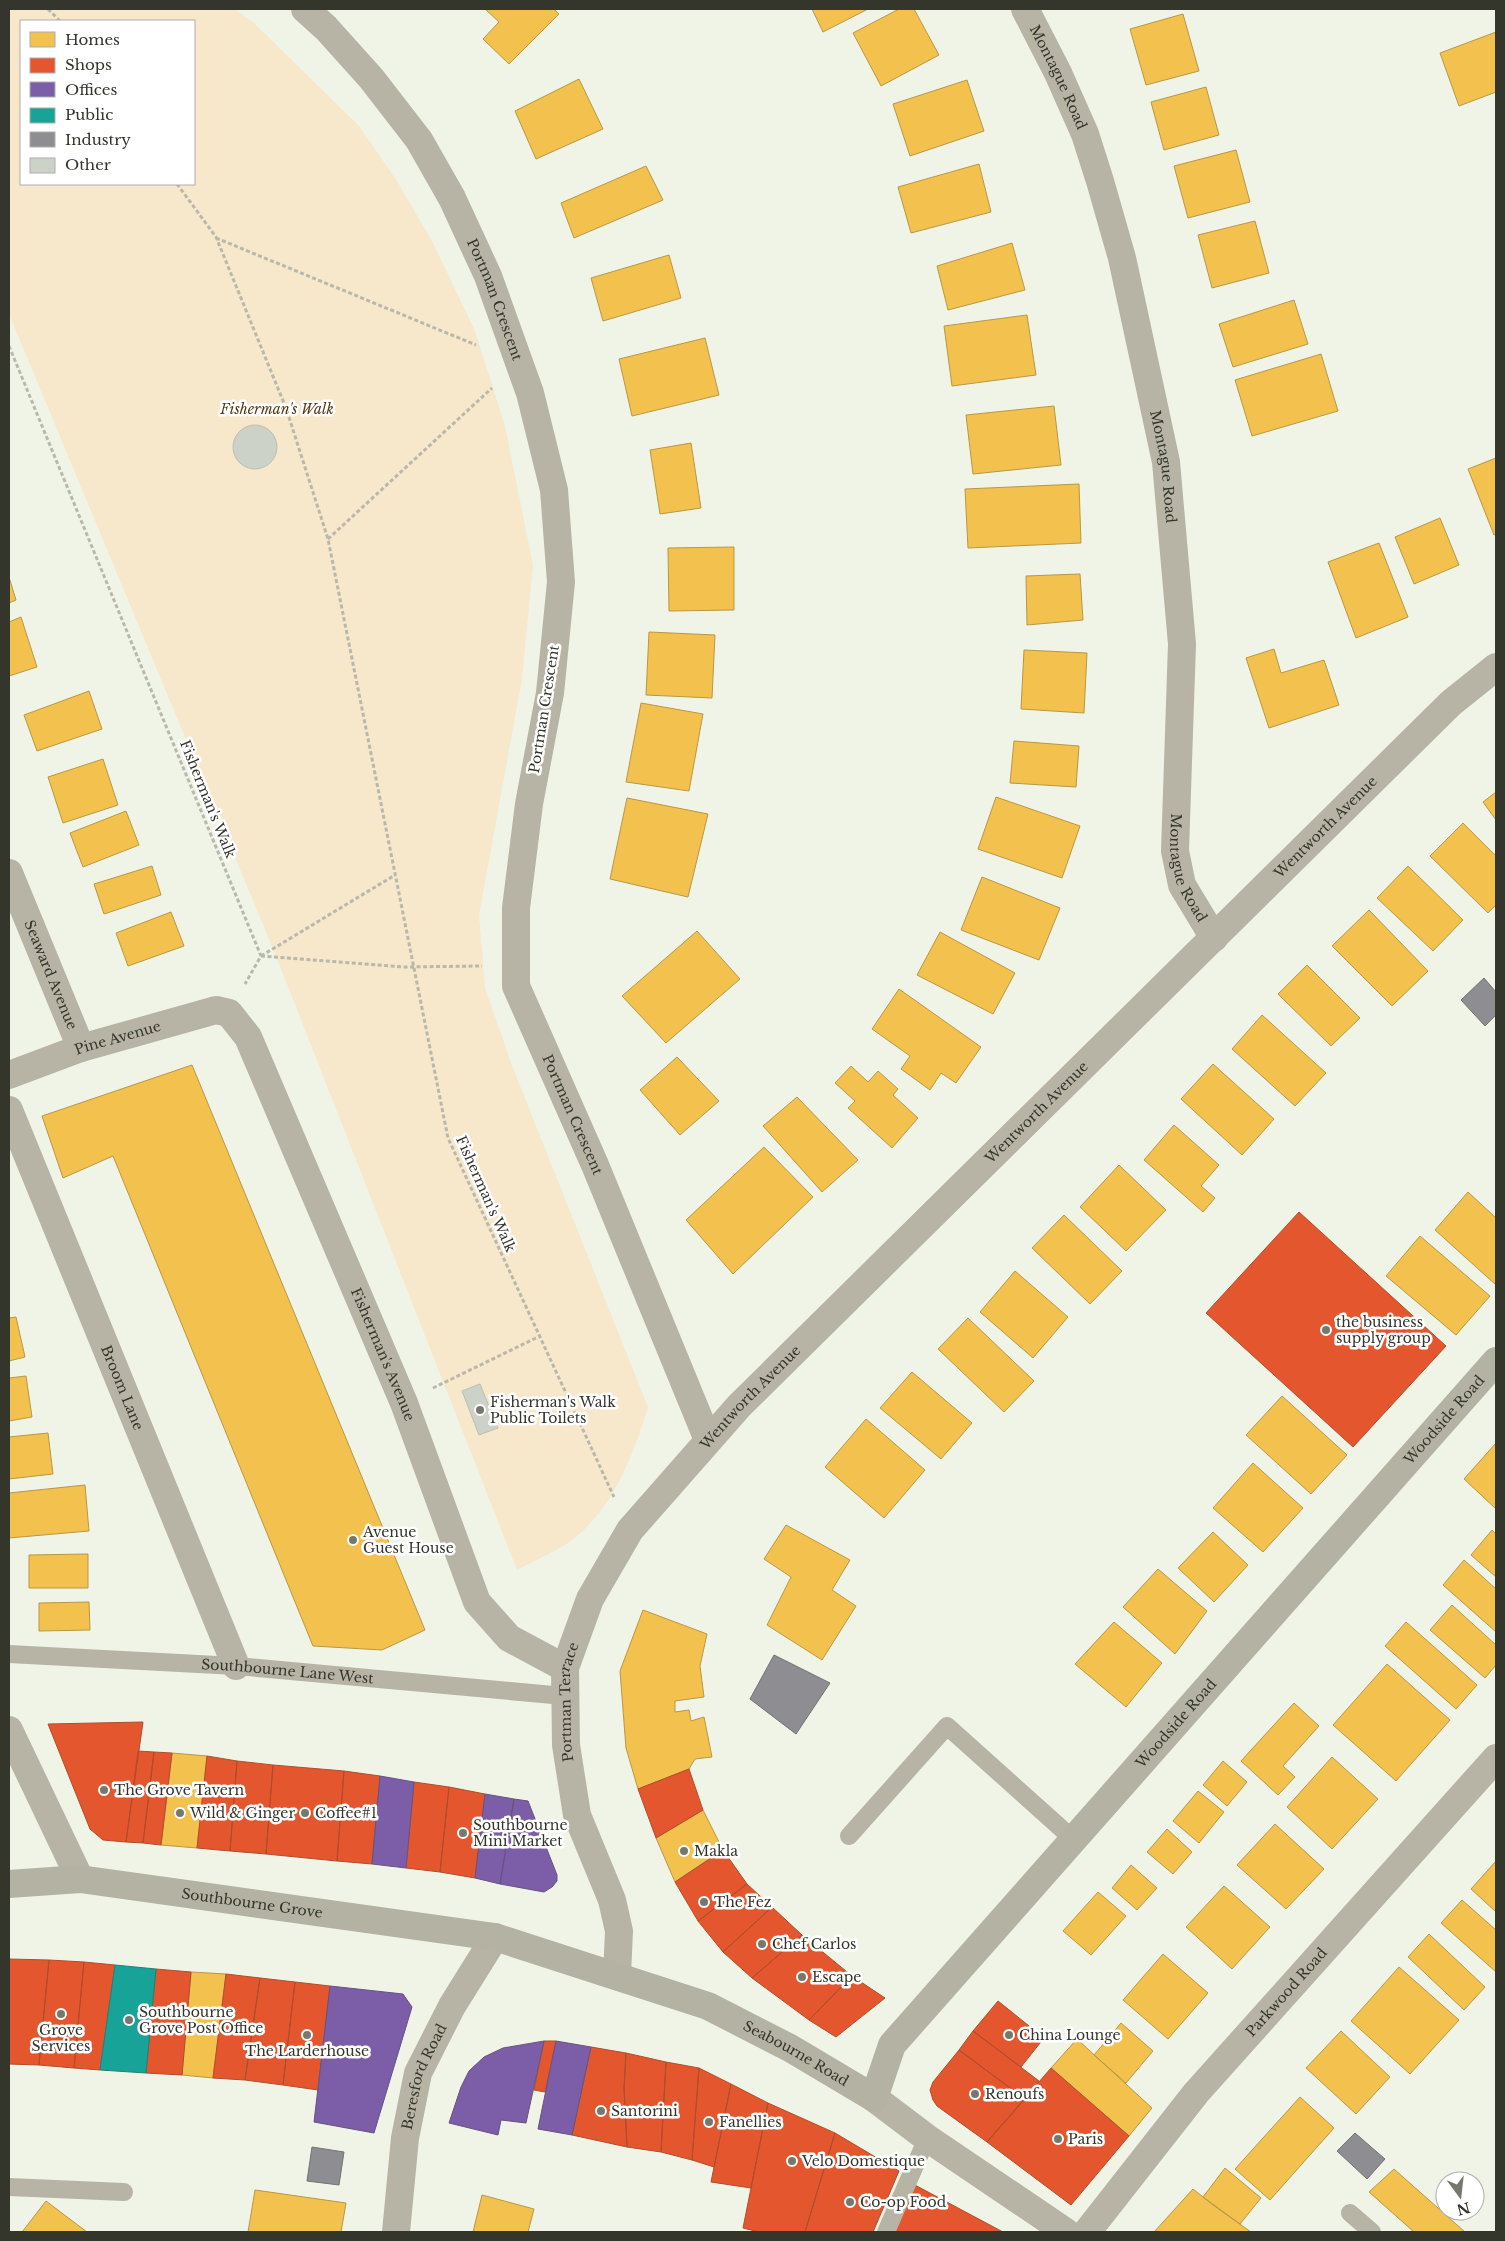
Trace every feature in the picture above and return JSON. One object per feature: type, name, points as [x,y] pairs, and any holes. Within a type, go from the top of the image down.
[{"type":"main road","name":"Woodside Road","points":[[874,2098],[892,2045],[1496,1361]]},
{"type":"main road","name":"Southbourne Grove","points":[[9,1884],[80,1879],[495,1937]]},
{"type":"main road","name":"Seabourne Road","points":[[495,1937],[708,2006],[790,2048],[874,2098]]},
{"type":"street","name":"Portman Crescent","points":[[305,9],[326,28],[371,78],[419,140],[452,198],[488,276],[530,393],[554,490],[561,582],[550,693],[529,804],[516,908],[516,986],[596,1165],[708,1440]]},
{"type":"street","name":"Montague Road","points":[[1025,9],[1058,73],[1085,134],[1100,182],[1122,258],[1166,462],[1182,644],[1175,851],[1182,885],[1214,938]]},
{"type":"street","name":"Wentworth Avenue","points":[[603,1577],[630,1530],[746,1399],[1451,703],[1496,668]]},
{"type":"street","name":"Seaward Avenue","points":[[9,873],[81,1048]]},
{"type":"street","name":"Pine Avenue","points":[[9,1075],[81,1048],[216,1010],[229,1013]]},
{"type":"street","name":"Fisherman's Avenue","points":[[229,1013],[248,1037],[404,1403],[476,1602],[509,1638],[565,1668]]},
{"type":"street","name":"Broom Lane","points":[[9,1110],[236,1666]]},
{"type":"street","name":"Portman Terrace","points":[[603,1577],[590,1600],[565,1668],[564,1696],[566,1745],[577,1815],[612,1900],[619,1931],[617,1975]]},
{"type":"street","points":[[9,1730],[80,1879]]},
{"type":"street","name":"Parkwood Road","points":[[1087,2232],[1196,2093],[1496,1758]]},
{"type":"street","name":"Beresford Road","points":[[396,2232],[405,2138],[418,2073],[452,2006],[495,1937]]},
{"type":"street","name":"Seabourne Road","points":[[874,2098],[928,2138],[1066,2232]]},
{"type":"lane","name":"Southbourne Lane West","points":[[9,1654],[236,1666],[564,1696]]},
{"type":"lane","points":[[849,1836],[947,1726],[1073,1839]]},
{"type":"lane","points":[[886,2232],[928,2138]]},
{"type":"lane","points":[[9,2187],[124,2192]]},
{"type":"lane","points":[[1350,2213],[1372,2232]]},
{"type":"path","points":[[48,9],[59,20]]},
{"type":"path","name":"Fisherman's Walk","points":[[178,185],[216,237],[286,408],[328,538],[448,1138],[538,1337],[630,1530]]},
{"type":"path","points":[[216,237],[519,363],[328,538]]},
{"type":"path","name":"Fisherman's Walk","points":[[9,346],[261,956]]},
{"type":"path","points":[[229,1013],[261,956],[395,875]]},
{"type":"path","points":[[261,956],[414,967],[516,965]]},
{"type":"path","points":[[404,1403],[538,1337]]},
{"type":"green space","name":"Fisherman's Walk","points":[[9,9],[235,9],[255,24],[359,126],[397,181],[433,243],[475,331],[505,426],[533,565],[522,679],[479,915],[485,988],[513,1068],[648,1407],[628,1464],[609,1499],[597,1515],[584,1530],[568,1543],[517,1570],[274,951],[9,314]]},
{"type":"building: Homes","points":[[485,9],[554,9],[559,14],[509,64],[483,39],[499,22]]},
{"type":"building: Homes","points":[[812,9],[868,9],[823,32]]},
{"type":"building: Homes","points":[[899,9],[914,9],[939,55],[881,86],[853,33]]},
{"type":"building: Homes","points":[[1183,14],[1199,71],[1146,85],[1130,29]]},
{"type":"building: Homes","points":[[1496,32],[1496,92],[1459,106],[1440,53]]},
{"type":"building: Homes","points":[[579,79],[603,129],[536,159],[515,111]]},
{"type":"building: Homes","points":[[967,80],[984,131],[910,156],[893,104]]},
{"type":"building: Homes","points":[[1206,87],[1219,135],[1164,150],[1151,102]]},
{"type":"building: Homes","points":[[1236,150],[1250,202],[1188,218],[1174,166]]},
{"type":"building: Homes","points":[[979,164],[991,212],[911,233],[898,187]]},
{"type":"building: Homes","points":[[646,166],[663,200],[574,238],[561,203]]},
{"type":"building: Homes","points":[[1255,221],[1269,273],[1212,288],[1198,235]]},
{"type":"building: Homes","points":[[1012,243],[1025,290],[948,310],[937,266]]},
{"type":"building: Homes","points":[[669,255],[681,298],[603,321],[591,278]]},
{"type":"building: Homes","points":[[1294,300],[1308,344],[1233,367],[1219,324]]},
{"type":"building: Homes","points":[[1027,315],[1036,375],[952,386],[944,326]]},
{"type":"building: Homes","points":[[705,338],[719,395],[632,416],[619,359]]},
{"type":"building: Homes","points":[[1321,354],[1338,411],[1252,436],[1235,380]]},
{"type":"building: Homes","points":[[1054,406],[1061,465],[973,474],[966,415]]},
{"type":"building: Homes","points":[[691,443],[701,508],[660,514],[650,450]]},
{"type":"building: Homes","points":[[1496,458],[1496,534],[1494,535],[1468,469]]},
{"type":"building: Homes","points":[[1079,484],[1081,543],[968,548],[965,489]]},
{"type":"building: Homes","points":[[1440,518],[1459,565],[1414,584],[1395,537]]},
{"type":"building: Homes","points":[[1379,543],[1408,617],[1356,638],[1328,562]]},
{"type":"building: Homes","points":[[734,547],[734,610],[669,611],[668,548]]},
{"type":"building: Homes","points":[[1080,574],[1083,620],[1027,625],[1026,576]]},
{"type":"building: Homes","points":[[9,577],[16,600],[9,603]]},
{"type":"building: Homes","points":[[21,617],[37,667],[9,676],[9,622]]},
{"type":"building: Homes","points":[[649,632],[715,635],[712,698],[646,695]]},
{"type":"building: Homes","points":[[1274,649],[1281,673],[1324,660],[1339,705],[1269,728],[1246,658]]},
{"type":"building: Homes","points":[[1024,650],[1087,653],[1084,713],[1021,709]]},
{"type":"building: Homes","points":[[89,691],[102,729],[37,751],[24,715]]},
{"type":"building: Homes","points":[[641,703],[703,714],[689,791],[626,782]]},
{"type":"building: Homes","points":[[1014,741],[1079,746],[1076,787],[1010,783]]},
{"type":"building: Homes","points":[[103,759],[118,805],[63,823],[48,777]]},
{"type":"building: Homes","points":[[1496,792],[1496,820],[1483,802]]},
{"type":"building: Homes","points":[[996,797],[1080,826],[1062,878],[978,849]]},
{"type":"building: Homes","points":[[627,798],[708,814],[688,897],[610,879]]},
{"type":"building: Homes","points":[[126,811],[139,845],[83,867],[70,833]]},
{"type":"building: Homes","points":[[1463,823],[1496,856],[1496,905],[1488,913],[1430,856]]},
{"type":"building: Homes","points":[[152,866],[161,895],[104,914],[94,884]]},
{"type":"building: Homes","points":[[1408,866],[1463,920],[1433,951],[1377,898]]},
{"type":"building: Homes","points":[[982,877],[1060,908],[1039,960],[961,930]]},
{"type":"building: Homes","points":[[1369,910],[1428,971],[1392,1006],[1332,946]]},
{"type":"building: Homes","points":[[171,912],[184,946],[128,966],[116,933]]},
{"type":"building: Homes","points":[[697,931],[740,979],[666,1043],[622,996]]},
{"type":"building: Homes","points":[[940,932],[1015,973],[993,1014],[917,975]]},
{"type":"building: Homes","points":[[1307,965],[1360,1018],[1331,1046],[1278,994]]},
{"type":"building: Homes","points":[[899,989],[981,1047],[956,1083],[941,1073],[930,1090],[901,1069],[910,1056],[872,1029]]},
{"type":"building: Homes","points":[[1262,1015],[1326,1073],[1295,1106],[1232,1049]]},
{"type":"building: Homes","points":[[677,1057],[719,1101],[680,1135],[640,1090]]},
{"type":"building: Homes","points":[[1213,1064],[1274,1119],[1242,1155],[1181,1099]]},
{"type":"building: Homes","points":[[192,1065],[425,1630],[382,1650],[313,1646],[113,1156],[63,1178],[42,1116]]},
{"type":"building: Homes","points":[[851,1066],[868,1082],[878,1071],[898,1089],[893,1095],[918,1118],[892,1148],[848,1108],[855,1101],[835,1083]]},
{"type":"building: Homes","points":[[797,1097],[858,1160],[822,1192],[763,1126]]},
{"type":"building: Homes","points":[[1174,1125],[1219,1165],[1201,1186],[1215,1198],[1203,1212],[1144,1160]]},
{"type":"building: Homes","points":[[764,1147],[813,1197],[733,1274],[686,1220]]},
{"type":"building: Homes","points":[[1119,1165],[1166,1210],[1126,1251],[1080,1207]]},
{"type":"building: Homes","points":[[1468,1192],[1496,1218],[1496,1285],[1435,1230]]},
{"type":"building: Homes","points":[[1064,1215],[1122,1271],[1090,1304],[1032,1248]]},
{"type":"building: Homes","points":[[1420,1236],[1490,1296],[1456,1335],[1386,1276]]},
{"type":"building: Homes","points":[[1015,1271],[1068,1317],[1033,1358],[980,1312]]},
{"type":"building: Homes","points":[[16,1317],[25,1357],[9,1361],[9,1318]]},
{"type":"building: Homes","points":[[968,1318],[1034,1381],[1004,1412],[938,1349]]},
{"type":"building: Homes","points":[[912,1372],[972,1423],[941,1459],[880,1408]]},
{"type":"building: Homes","points":[[26,1376],[32,1417],[9,1421],[9,1378]]},
{"type":"building: Homes","points":[[1282,1396],[1347,1455],[1311,1494],[1246,1435]]},
{"type":"building: Homes","points":[[866,1419],[925,1470],[884,1518],[825,1467]]},
{"type":"building: Homes","points":[[48,1433],[53,1474],[9,1479],[9,1437]]},
{"type":"building: Homes","points":[[1496,1443],[1496,1509],[1464,1479]]},
{"type":"building: Homes","points":[[1253,1463],[1303,1508],[1263,1552],[1213,1508]]},
{"type":"building: Homes","points":[[85,1485],[89,1531],[9,1538],[9,1493]]},
{"type":"building: Homes","points":[[786,1525],[850,1560],[832,1590],[856,1606],[822,1660],[767,1625],[791,1577],[764,1559]]},
{"type":"building: Homes","points":[[1492,1530],[1496,1534],[1496,1577],[1471,1555]]},
{"type":"building: Homes","points":[[1213,1532],[1248,1565],[1214,1602],[1178,1568]]},
{"type":"building: Homes","points":[[88,1554],[88,1588],[29,1588],[29,1555]]},
{"type":"building: Homes","points":[[1464,1560],[1496,1589],[1496,1632],[1443,1585]]},
{"type":"building: Homes","points":[[1158,1569],[1207,1611],[1175,1654],[1123,1607]]},
{"type":"building: Homes","points":[[89,1602],[90,1630],[39,1631],[39,1603]]},
{"type":"building: Homes","points":[[1452,1605],[1496,1645],[1496,1665],[1485,1678],[1430,1630]]},
{"type":"building: Homes","points":[[643,1610],[707,1634],[700,1666],[704,1697],[675,1701],[675,1712],[689,1710],[691,1721],[704,1717],[712,1757],[695,1759],[689,1769],[638,1789],[626,1748],[620,1671]]},
{"type":"building: Homes","points":[[1114,1622],[1162,1663],[1126,1707],[1075,1664]]},
{"type":"building: Homes","points":[[1406,1622],[1477,1685],[1456,1709],[1385,1646]]},
{"type":"building: Homes","points":[[1387,1664],[1450,1720],[1396,1781],[1333,1725]]},
{"type":"building: Homes","points":[[1294,1703],[1319,1726],[1283,1766],[1295,1777],[1278,1795],[1241,1761]]},
{"type":"building: Homes","points":[[172,1753],[207,1756],[197,1848],[161,1845]]},
{"type":"building: Homes","points":[[1332,1757],[1378,1799],[1332,1849],[1287,1807]]},
{"type":"building: Homes","points":[[1223,1761],[1247,1782],[1227,1806],[1203,1785]]},
{"type":"building: Homes","points":[[1198,1791],[1224,1812],[1199,1843],[1173,1821]]},
{"type":"building: Homes","points":[[703,1810],[723,1850],[675,1882],[656,1838]]},
{"type":"building: Homes","points":[[1275,1824],[1324,1869],[1286,1909],[1237,1865]]},
{"type":"building: Homes","points":[[1167,1829],[1192,1852],[1173,1874],[1147,1852]]},
{"type":"building: Homes","points":[[1496,1861],[1496,1912],[1471,1889]]},
{"type":"building: Homes","points":[[1131,1865],[1157,1888],[1137,1910],[1112,1888]]},
{"type":"building: Homes","points":[[1224,1886],[1270,1927],[1232,1969],[1186,1927]]},
{"type":"building: Homes","points":[[1098,1892],[1126,1916],[1091,1955],[1063,1931]]},
{"type":"building: Homes","points":[[1462,1900],[1496,1930],[1496,1972],[1441,1923]]},
{"type":"building: Homes","points":[[1429,1934],[1485,1987],[1464,2010],[1408,1957]]},
{"type":"building: Homes","points":[[1163,1954],[1208,1993],[1168,2039],[1123,2000]]},
{"type":"building: Homes","points":[[1399,1967],[1459,2020],[1410,2074],[1351,2021]]},
{"type":"building: Homes","points":[[191,1972],[226,1974],[213,2078],[182,2075]]},
{"type":"building: Homes","points":[[1121,2023],[1153,2051],[1126,2083],[1094,2055]]},
{"type":"building: Homes","points":[[1341,2031],[1390,2077],[1356,2114],[1306,2068]]},
{"type":"building: Homes","points":[[1077,2039],[1152,2108],[1129,2136],[1051,2068]]},
{"type":"building: Homes","points":[[1300,2097],[1334,2128],[1270,2200],[1235,2169]]},
{"type":"building: Homes","points":[[1225,2168],[1261,2198],[1240,2224],[1203,2197]]},
{"type":"building: Homes","points":[[1394,2169],[1435,2205],[1435,2221],[1453,2221],[1465,2232],[1414,2232],[1369,2192]]},
{"type":"building: Homes","points":[[1193,2189],[1213,2205],[1251,2232],[1154,2232]]},
{"type":"building: Homes","points":[[255,2190],[346,2203],[341,2232],[248,2232]]},
{"type":"building: Homes","points":[[482,2195],[534,2209],[528,2232],[473,2232]]},
{"type":"building: Homes","points":[[46,2201],[87,2232],[22,2232]]},
{"type":"building: Shops","name":"the business supply group","points":[[1299,1212],[1446,1346],[1353,1447],[1206,1313]]},
{"type":"building: Shops","name":"The Grove Tavern","points":[[143,1722],[126,1842],[103,1840],[90,1829],[48,1724]]},
{"type":"building: Shops","points":[[138,1751],[154,1752],[143,1843],[126,1842]]},
{"type":"building: Shops","points":[[154,1752],[172,1753],[161,1845],[143,1843]]},
{"type":"building: Shops","points":[[207,1756],[237,1761],[230,1851],[197,1848]]},
{"type":"building: Shops","points":[[237,1761],[273,1765],[266,1854],[230,1851]]},
{"type":"building: Shops","name":"Coffee#1","points":[[273,1765],[344,1771],[337,1861],[266,1854]]},
{"type":"building: Shops","points":[[689,1769],[703,1810],[656,1838],[638,1789]]},
{"type":"building: Shops","points":[[344,1771],[380,1776],[372,1864],[337,1861]]},
{"type":"building: Shops","points":[[414,1782],[449,1787],[440,1872],[406,1868]]},
{"type":"building: Shops","name":"Southbourne Mini Market","points":[[449,1787],[485,1794],[475,1878],[440,1872]]},
{"type":"building: Shops","name":"The Fez","points":[[723,1850],[747,1884],[698,1921],[675,1882]]},
{"type":"building: Shops","points":[[747,1884],[772,1907],[723,1952],[698,1921]]},
{"type":"building: Shops","name":"Chef Carlos","points":[[772,1907],[802,1935],[752,1978],[723,1952]]},
{"type":"building: Shops","name":"Escape","points":[[802,1935],[852,1976],[809,2020],[752,1978]]},
{"type":"building: Shops","points":[[9,1959],[49,1960],[39,2065],[9,2064]]},
{"type":"building: Shops","name":"Grove Services","points":[[49,1960],[84,1962],[74,2068],[39,2065]]},
{"type":"building: Shops","points":[[84,1962],[115,1965],[100,2070],[74,2068]]},
{"type":"building: Shops","points":[[156,1969],[191,1972],[182,2075],[146,2073]]},
{"type":"building: Shops","points":[[226,1974],[260,1978],[245,2080],[213,2078]]},
{"type":"building: Shops","points":[[852,1976],[885,1998],[836,2037],[809,2020]]},
{"type":"building: Shops","points":[[260,1978],[295,1982],[283,2085],[245,2080]]},
{"type":"building: Shops","name":"The Larderhouse","points":[[295,1982],[330,1986],[318,2090],[283,2085]]},
{"type":"building: Shops","name":"China Lounge","points":[[998,2001],[1044,2038],[1021,2067],[973,2031]]},
{"type":"building: Shops","points":[[973,2031],[1039,2081],[1025,2099],[959,2050]]},
{"type":"building: Shops","points":[[544,2041],[556,2041],[545,2092],[534,2090]]},
{"type":"building: Shops","name":"Santorini","points":[[591,2047],[626,2053],[624,2088],[627,2147],[572,2135]]},
{"type":"building: Shops","name":"Renoufs","points":[[959,2050],[1025,2099],[987,2142],[937,2106],[933,2100],[930,2090],[933,2082]]},
{"type":"building: Shops","points":[[626,2053],[666,2062],[661,2152],[627,2147],[624,2088]]},
{"type":"building: Shops","points":[[666,2062],[699,2068],[692,2160],[661,2152]]},
{"type":"building: Shops","name":"Fanellies","points":[[699,2068],[731,2084],[714,2167],[692,2160]]},
{"type":"building: Shops","name":"Paris","points":[[1051,2068],[1129,2136],[1071,2205],[987,2142]]},
{"type":"building: Shops","points":[[731,2084],[768,2103],[751,2188],[711,2182]]},
{"type":"building: Shops","name":"Velo Domestique","points":[[768,2103],[835,2133],[805,2232],[759,2232],[743,2228]]},
{"type":"building: Shops","name":"Co-op Food","points":[[835,2133],[899,2171],[873,2232],[805,2232]]},
{"type":"building: Shops","points":[[913,2184],[1003,2232],[895,2232]]},
{"type":"building: Offices","points":[[380,1776],[414,1782],[406,1868],[372,1864]]},
{"type":"building: Offices","points":[[485,1794],[514,1799],[500,1884],[475,1878]]},
{"type":"building: Offices","points":[[514,1799],[528,1801],[557,1875],[557,1881],[544,1892],[500,1884]]},
{"type":"building: Offices","points":[[330,1986],[403,1994],[412,2007],[374,2133],[314,2122]]},
{"type":"building: Offices","points":[[544,2041],[526,2123],[501,2120],[498,2135],[449,2123],[461,2087],[469,2071],[484,2057],[503,2048]]},
{"type":"building: Offices","points":[[556,2041],[591,2047],[572,2135],[538,2129]]},
{"type":"building: Public","name":"Southbourne Grove Post Office","points":[[115,1965],[156,1969],[146,2073],[100,2070]]},
{"type":"building: Industry","points":[[1484,978],[1496,992],[1496,1015],[1485,1026],[1461,1000]]},
{"type":"building: Industry","points":[[774,1655],[830,1683],[796,1734],[750,1699]]},
{"type":"building: Industry","points":[[1355,2133],[1385,2159],[1367,2179],[1337,2151]]},
{"type":"building: Industry","points":[[312,2147],[344,2152],[339,2185],[307,2181]]},
{"type":"building: Other","points":[[259,425],[271,431],[276,438],[276,456],[271,463],[264,468],[251,469],[243,466],[236,459],[233,443],[236,435],[243,428]]},
{"type":"building: Other","name":"Fisherman's Walk Public Toilets","points":[[480,1384],[498,1428],[479,1435],[462,1391]]},
{"type":"place","name":"the business supply group","points":[[1326,1330]]},
{"type":"place","name":"Fisherman's Walk Public Toilets","points":[[480,1410]]},
{"type":"place","name":"Avenue Guest House","points":[[353,1540]]},
{"type":"place","name":"The Grove Tavern","points":[[104,1790]]},
{"type":"place","name":"Wild & Ginger","points":[[180,1813]]},
{"type":"place","name":"Coffee#1","points":[[305,1813]]},
{"type":"place","name":"Southbourne Mini Market","points":[[463,1833]]},
{"type":"place","name":"Makla","points":[[684,1851]]},
{"type":"place","name":"The Fez","points":[[704,1902]]},
{"type":"place","name":"Chef Carlos","points":[[762,1944]]},
{"type":"place","name":"Escape","points":[[802,1977]]},
{"type":"place","name":"Grove Services","points":[[61,2014]]},
{"type":"place","name":"Southbourne Grove Post Office","points":[[129,2020]]},
{"type":"place","name":"The Larderhouse","points":[[307,2035]]},
{"type":"place","name":"China Lounge","points":[[1009,2035]]},
{"type":"place","name":"Renoufs","points":[[975,2094]]},
{"type":"place","name":"Santorini","points":[[601,2111]]},
{"type":"place","name":"Fanellies","points":[[709,2122]]},
{"type":"place","name":"Paris","points":[[1058,2139]]},
{"type":"place","name":"Velo Domestique","points":[[792,2161]]},
{"type":"place","name":"Co-op Food","points":[[850,2202]]}]
